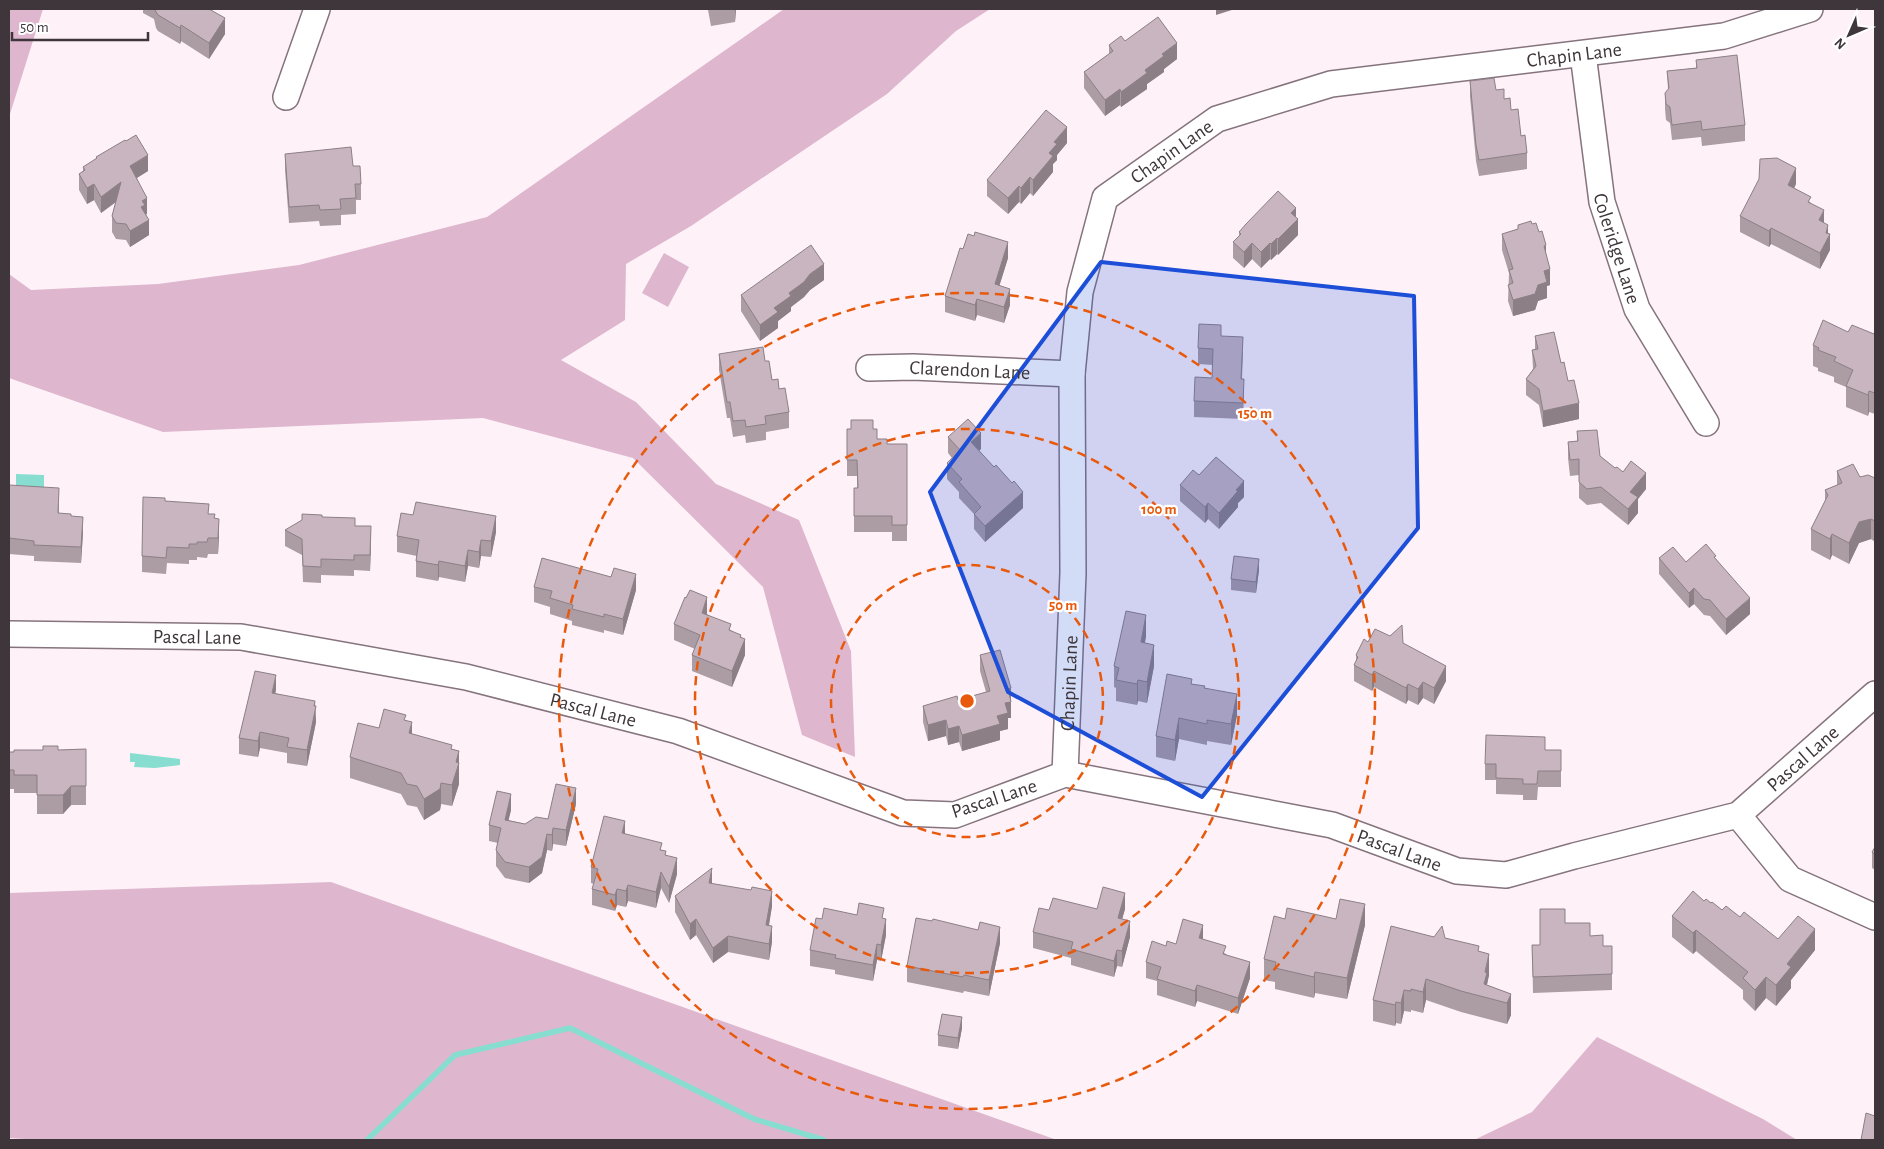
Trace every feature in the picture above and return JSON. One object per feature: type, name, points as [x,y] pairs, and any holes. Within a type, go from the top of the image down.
[{"type":"street","points":[[286,97],[317,9]]},
{"type":"street","name":"Chapin Lane","points":[[1065,774],[1073,573],[1072,374],[1080,292],[1106,198],[1217,120],[1330,84],[1724,36],[1810,9]]},
{"type":"street","name":"Coleridge Lane","points":[[1583,54],[1602,202],[1634,300],[1637,309],[1706,423]]},
{"type":"street","name":"Clarendon Lane","points":[[869,368],[913,367],[1072,374]]},
{"type":"street","name":"Pascal Lane","points":[[9,634],[241,637],[466,677],[678,731],[903,813],[955,815],[1065,774],[1332,825],[1457,871],[1506,875],[1738,815],[1875,694]]},
{"type":"street","points":[[1738,815],[1790,879],[1875,917]]},
{"type":"highlighted area","points":[[1101,262],[1414,296],[1418,528],[1202,797],[1008,692],[930,492]]},
{"type":"shaded area","points":[[9,9],[43,9],[9,117]]},
{"type":"shaded area","points":[[784,9],[990,9],[956,31],[887,94],[691,226],[626,264],[625,320],[561,360],[636,402],[716,484],[799,520],[851,651],[855,757],[802,735],[763,587],[633,458],[483,418],[163,432],[9,378],[9,274],[31,290],[158,284],[299,265],[487,217]]},
{"type":"shaded area","points":[[664,253],[689,267],[668,307],[642,293]]},
{"type":"shaded area","points":[[16,474],[44,475],[44,488],[16,487]]},
{"type":"shaded area","points":[[130,753],[180,759],[180,765],[155,768],[134,767],[135,762],[130,762]]},
{"type":"shaded area","points":[[331,882],[1057,1140],[40,1140],[9,1138],[9,893]]},
{"type":"shaded area","points":[[1597,1037],[1763,1119],[1797,1140],[1474,1140],[1532,1112]]},
{"type":"building","points":[[155,9],[209,9],[225,18],[209,43],[181,25],[180,28],[158,15]]},
{"type":"building","points":[[1158,17],[1177,43],[1162,54],[1164,56],[1145,70],[1147,73],[1121,92],[1120,89],[1105,100],[1084,72],[1113,51],[1109,45],[1121,36],[1125,41]]},
{"type":"building","points":[[1737,55],[1745,125],[1702,130],[1701,121],[1672,125],[1670,107],[1666,104],[1665,93],[1669,88],[1667,71],[1697,68],[1696,60]]},
{"type":"building","points":[[1494,78],[1496,90],[1504,89],[1504,99],[1510,98],[1511,110],[1518,109],[1521,136],[1525,135],[1527,153],[1479,160],[1470,81]]},
{"type":"building","points":[[1046,110],[1067,127],[1054,142],[1057,144],[1049,153],[1053,156],[1033,180],[1030,177],[1021,188],[1019,186],[1008,198],[987,180]]},
{"type":"building","points":[[136,135],[148,155],[130,166],[147,198],[142,201],[145,205],[141,207],[149,220],[130,231],[126,224],[116,223],[112,216],[121,182],[101,197],[94,184],[87,188],[79,174],[85,170],[83,167],[96,157]]},
{"type":"building","points":[[351,147],[353,166],[360,166],[361,184],[355,184],[356,198],[340,199],[341,209],[320,210],[319,205],[289,207],[285,154]]},
{"type":"building","points":[[1777,158],[1796,168],[1788,185],[1811,197],[1808,202],[1824,210],[1819,220],[1828,225],[1826,233],[1830,234],[1820,253],[1771,228],[1769,231],[1740,216],[1759,179],[1760,159]]},
{"type":"building","points":[[1278,191],[1296,208],[1291,213],[1298,219],[1278,239],[1270,243],[1261,252],[1252,243],[1244,252],[1233,242],[1241,234],[1239,232],[1246,224]]},
{"type":"building","points":[[1531,221],[1532,224],[1536,223],[1539,232],[1542,231],[1550,269],[1544,271],[1547,282],[1538,285],[1535,294],[1513,300],[1508,285],[1513,283],[1509,270],[1513,269],[1502,234],[1518,229],[1518,225]]},
{"type":"building","points":[[975,232],[1008,242],[995,284],[1010,289],[1004,307],[977,299],[975,305],[945,296],[960,248],[963,249],[968,234],[974,236]]},
{"type":"building","points":[[811,245],[824,264],[789,293],[791,296],[774,308],[778,312],[760,325],[741,295]]},
{"type":"building","points":[[1823,320],[1848,332],[1852,325],[1874,334],[1875,331],[1875,393],[1869,391],[1868,395],[1846,386],[1853,370],[1834,361],[1836,357],[1818,350],[1819,348],[1813,345]]},
{"type":"building","points":[[1199,324],[1221,325],[1221,336],[1243,337],[1241,379],[1244,379],[1243,403],[1194,401],[1195,377],[1212,378],[1213,349],[1198,348]]},
{"type":"building","points":[[1554,332],[1561,363],[1564,362],[1568,381],[1574,380],[1579,403],[1543,411],[1539,389],[1526,379],[1536,366],[1532,350],[1538,349],[1535,336]]},
{"type":"building","points":[[763,347],[765,361],[769,361],[772,380],[778,379],[779,389],[785,388],[789,412],[765,416],[766,424],[746,427],[745,420],[733,421],[730,402],[727,402],[719,354]]},
{"type":"building","points":[[968,419],[981,433],[971,442],[994,467],[996,465],[1023,492],[985,526],[974,514],[981,507],[959,482],[962,479],[947,463],[960,450],[948,437]]},
{"type":"building","points":[[851,420],[873,420],[873,429],[877,429],[877,439],[887,439],[887,444],[907,444],[907,525],[892,525],[892,516],[854,516],[854,488],[858,488],[857,460],[847,460],[847,429],[851,429]]},
{"type":"building","points":[[1597,430],[1600,456],[1623,472],[1631,461],[1646,473],[1630,492],[1638,497],[1628,509],[1601,487],[1587,489],[1579,482],[1579,459],[1570,460],[1568,442],[1578,441],[1577,431]]},
{"type":"building","points":[[1216,457],[1244,481],[1219,513],[1208,503],[1205,507],[1180,485],[1193,470],[1199,475]]},
{"type":"building","points":[[1853,464],[1860,477],[1868,475],[1875,478],[1875,521],[1871,519],[1859,522],[1849,543],[1832,534],[1830,539],[1811,529],[1828,495],[1825,490],[1842,483],[1837,471]]},
{"type":"building","points":[[9,485],[59,488],[58,513],[83,517],[81,547],[34,545],[34,541],[9,538]]},
{"type":"building","points":[[143,497],[165,498],[165,501],[209,504],[208,514],[215,514],[214,518],[219,519],[218,538],[208,538],[207,542],[189,544],[189,548],[167,547],[166,558],[142,556]]},
{"type":"building","points":[[416,502],[496,516],[491,541],[481,540],[479,552],[468,550],[465,566],[439,561],[438,565],[416,561],[419,540],[397,536],[401,513],[413,515]]},
{"type":"building","points":[[302,514],[355,518],[355,526],[371,526],[370,555],[354,555],[354,560],[321,559],[321,567],[303,566],[302,539],[285,530],[302,520]]},
{"type":"building","points":[[1706,544],[1716,556],[1714,557],[1750,598],[1726,619],[1710,600],[1704,599],[1694,588],[1689,593],[1659,558],[1673,547],[1686,562]]},
{"type":"building","points":[[1234,556],[1259,559],[1256,582],[1231,579]]},
{"type":"building","points":[[542,558],[611,577],[614,568],[636,574],[623,619],[604,614],[604,617],[572,609],[573,605],[550,598],[552,591],[534,587]]},
{"type":"building","points":[[690,590],[707,597],[702,613],[731,624],[729,630],[741,635],[740,637],[745,639],[732,671],[692,655],[700,635],[674,624],[685,597]]},
{"type":"building","points":[[1126,611],[1146,615],[1141,642],[1154,645],[1147,682],[1138,680],[1137,684],[1116,680],[1119,668],[1114,666]]},
{"type":"building","points":[[1402,625],[1403,643],[1446,666],[1434,688],[1423,682],[1418,689],[1408,684],[1406,688],[1374,671],[1372,675],[1354,665],[1358,657],[1356,655],[1364,639],[1368,642],[1375,629],[1390,636]]},
{"type":"building","points":[[1000,650],[1011,688],[1008,689],[1011,702],[1005,703],[1008,713],[997,716],[1000,724],[962,735],[959,726],[948,729],[946,720],[928,725],[923,706],[957,696],[958,700],[990,691],[980,655]]},
{"type":"building","points":[[255,671],[276,675],[272,693],[315,701],[314,706],[316,706],[307,750],[287,747],[289,738],[260,732],[258,741],[239,738]]},
{"type":"building","points":[[1167,674],[1192,679],[1191,684],[1205,686],[1204,688],[1237,694],[1231,724],[1207,720],[1207,724],[1179,718],[1175,740],[1156,736]]},
{"type":"building","points":[[384,709],[406,715],[404,720],[412,722],[409,733],[452,745],[451,749],[459,751],[456,762],[459,763],[452,785],[441,783],[440,789],[424,799],[417,786],[407,784],[401,773],[350,757],[358,723],[379,728]]},
{"type":"building","points":[[1486,735],[1545,737],[1545,750],[1561,750],[1561,771],[1538,771],[1537,784],[1523,784],[1523,779],[1496,778],[1496,764],[1485,764]]},
{"type":"building","points":[[43,746],[58,746],[58,750],[86,749],[86,786],[71,786],[63,795],[37,795],[37,775],[14,775],[14,770],[9,770],[9,752],[14,752],[14,750],[43,750]]},
{"type":"building","points":[[556,784],[576,788],[566,830],[553,828],[552,835],[547,834],[542,857],[529,867],[505,862],[496,850],[501,828],[489,825],[497,791],[511,794],[505,820],[525,824],[536,817],[548,819]]},
{"type":"building","points":[[604,816],[625,821],[622,833],[662,843],[660,850],[666,851],[665,855],[677,858],[669,887],[661,872],[656,892],[628,885],[626,891],[617,889],[615,895],[592,889],[598,869],[591,867]]},
{"type":"building","points":[[712,868],[709,883],[751,890],[752,887],[772,891],[766,925],[772,926],[769,944],[728,936],[713,948],[696,919],[690,924],[675,896]]},
{"type":"building","points":[[1103,887],[1125,893],[1118,918],[1130,921],[1122,951],[1117,950],[1114,961],[1071,949],[1073,942],[1033,932],[1039,908],[1049,910],[1053,898],[1097,909]]},
{"type":"building","points":[[1693,891],[1704,901],[1706,899],[1712,902],[1722,910],[1726,906],[1740,917],[1744,912],[1778,939],[1798,916],[1815,929],[1787,964],[1791,967],[1776,985],[1766,977],[1755,990],[1743,978],[1748,972],[1696,930],[1693,933],[1672,916]]},
{"type":"building","points":[[1340,899],[1365,904],[1347,978],[1315,972],[1314,977],[1275,968],[1276,962],[1264,959],[1274,916],[1285,919],[1287,908],[1336,919]]},
{"type":"building","points":[[859,903],[884,908],[882,918],[886,919],[881,945],[877,944],[873,965],[835,958],[836,955],[810,950],[816,918],[822,919],[824,908],[857,915]]},
{"type":"building","points":[[1540,909],[1565,909],[1565,923],[1590,923],[1590,936],[1603,935],[1603,946],[1612,946],[1612,974],[1533,977],[1532,945],[1540,945]]},
{"type":"building","points":[[916,918],[932,921],[933,919],[978,930],[980,922],[1000,927],[989,980],[907,966]]},
{"type":"building","points":[[1183,919],[1203,925],[1199,938],[1226,946],[1223,954],[1250,962],[1238,998],[1197,985],[1195,991],[1157,979],[1161,967],[1146,962],[1152,941],[1166,946],[1167,941],[1176,944]]},
{"type":"building","points":[[1391,926],[1434,937],[1442,926],[1445,938],[1479,946],[1478,951],[1489,954],[1484,984],[1511,994],[1507,1003],[1461,991],[1426,979],[1423,992],[1411,989],[1411,991],[1404,990],[1401,1003],[1396,1002],[1395,1005],[1373,1000]]},
{"type":"building","points":[[942,1014],[962,1017],[958,1038],[938,1035]]},
{"type":"building","points":[[1866,1113],[1875,1116],[1875,1140],[1861,1140]]},
{"type":"waterway","points":[[367,1140],[455,1055],[570,1028],[754,1119],[824,1140]]}]
